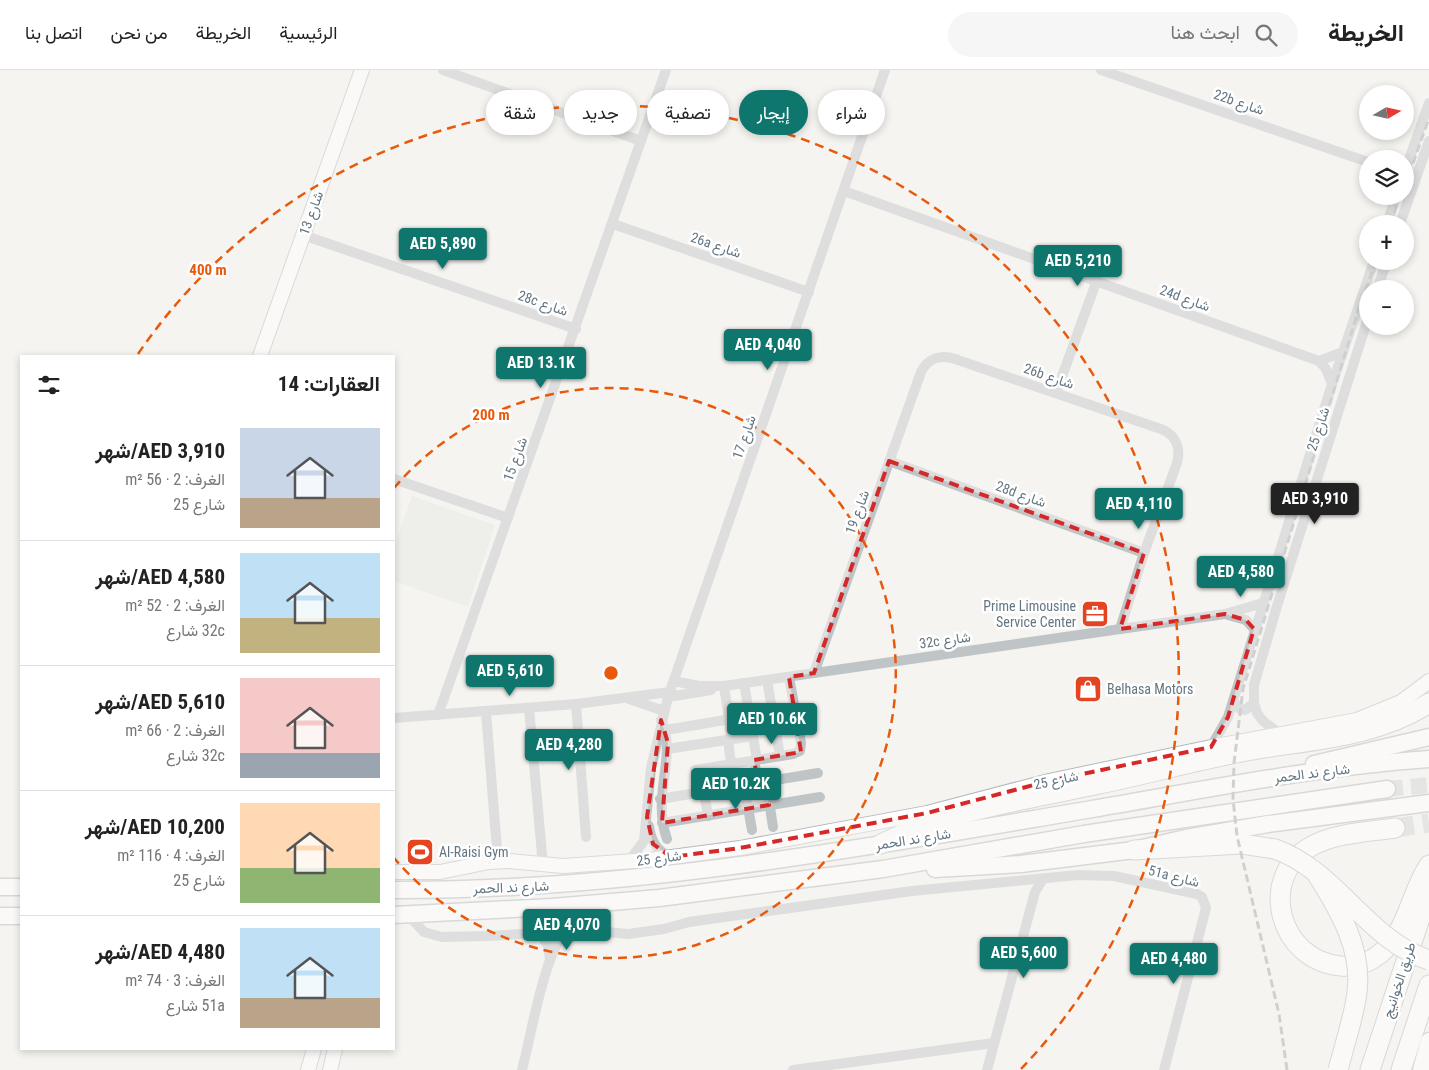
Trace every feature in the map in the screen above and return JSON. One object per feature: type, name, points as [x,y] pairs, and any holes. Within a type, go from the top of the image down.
[{"type":"highway","points":[[881,844],[923,825],[1008,804],[1211,758],[1371,728],[1408,715],[1429,702]]},
{"type":"highway","points":[[1395,828],[1324,841],[1310,847],[1298,857],[1289,869],[1281,899],[1282,915],[1286,929],[1294,943],[1305,954],[1332,965],[1353,965],[1374,959],[1384,950],[1401,928],[1429,865]]},
{"type":"highway","points":[[1134,850],[1236,844],[1275,849],[1297,859],[1316,873],[1385,935],[1403,948],[1429,960]]},
{"type":"highway","points":[[1316,873],[1340,911],[1353,944],[1356,962],[1357,998],[1338,1070]]},
{"type":"highway","name":"طريق الخوانيج","points":[[1370,1070],[1429,890]]},
{"type":"highway","points":[[1401,1070],[1429,984]]},
{"type":"main road","points":[[1267,779],[1345,756],[1429,737]]},
{"type":"main road","name":"شارع ند الحمر","points":[[395,890],[488,888],[606,882],[758,863],[1267,779],[1429,759]]},
{"type":"main road","name":"شارع ند الحمر","points":[[400,916],[552,907],[659,898],[882,869],[1084,834],[1387,788]]},
{"type":"main road","points":[[882,869],[916,870],[1021,864],[1134,850],[1177,839],[1268,824],[1429,803]]},
{"type":"main road","points":[[0,887],[20,887]]},
{"type":"main road","points":[[0,916],[20,916]]},
{"type":"main road","points":[[1421,1070],[1429,1040]]},
{"type":"street","name":"شارع 13","points":[[260,355],[362,70]]},
{"type":"street","points":[[443,70],[641,141]]},
{"type":"street","name":"شارع 15","points":[[438,715],[666,70]]},
{"type":"street","name":"شارع 17","points":[[628,862],[644,841],[651,768],[662,715],[885,70]]},
{"type":"street","name":"22b شارع","points":[[1101,70],[1359,159]]},
{"type":"street","points":[[1412,150],[1429,103]]},
{"type":"street","points":[[1403,215],[1429,141]]},
{"type":"street","name":"24d شارع","points":[[844,192],[1097,280],[1319,361]]},
{"type":"street","name":"26a شارع","points":[[613,224],[809,292]]},
{"type":"street","name":"28c شارع","points":[[303,235],[576,329]]},
{"type":"street","name":"شارع 25","points":[[395,872],[440,872],[498,862],[521,862],[543,866],[628,862],[740,848],[927,813],[1049,780],[1211,747],[1228,717],[1332,384],[1371,270]]},
{"type":"street","points":[[1056,393],[1097,280]]},
{"type":"street","name":"شارع 25","points":[[1254,703],[1254,685],[1276,606],[1363,335]]},
{"type":"street","points":[[1332,384],[1326,369],[1319,361],[1343,352]]},
{"type":"street","name":"26b شارع","points":[[928,362],[935,358],[948,357],[1161,429],[1174,437],[1178,445],[1179,454],[1144,553]]},
{"type":"street","name":"شارع 19","points":[[814,673],[921,372],[928,362]]},
{"type":"street","name":"28d شارع","points":[[889,461],[1144,553]]},
{"type":"street","points":[[395,479],[508,518]]},
{"type":"street","points":[[1120,629],[1144,553]]},
{"type":"street","name":"32c شارع","points":[[674,681],[699,686],[722,686],[1225,614],[1263,603]]},
{"type":"street","points":[[1225,614],[1246,620],[1254,629]]},
{"type":"street","points":[[695,770],[797,753],[801,747],[789,676]]},
{"type":"street","points":[[767,680],[780,756]]},
{"type":"street","points":[[1211,747],[1357,720],[1400,702],[1429,681]]},
{"type":"street","points":[[744,683],[755,760],[769,805],[773,827]]},
{"type":"street","points":[[722,686],[729,719],[731,764],[748,809],[752,830]]},
{"type":"street","name":"32c شارع","points":[[395,718],[701,693],[722,686]]},
{"type":"street","name":"32c شارع","points":[[629,699],[662,715]]},
{"type":"street","points":[[1233,701],[1235,706],[1245,710],[1254,703],[1263,722],[1280,734]]},
{"type":"street","points":[[576,704],[586,837]]},
{"type":"street","points":[[529,708],[543,866]]},
{"type":"street","points":[[486,712],[498,862]]},
{"type":"street","points":[[666,730],[772,712]]},
{"type":"street","points":[[662,715],[666,730],[667,749],[660,799],[662,823],[667,839]]},
{"type":"street","points":[[667,749],[753,736]]},
{"type":"street","points":[[708,816],[709,768]]},
{"type":"street","points":[[660,799],[818,773]]},
{"type":"street","points":[[662,823],[820,797]]},
{"type":"street","name":"شارع 17","points":[[647,816],[653,844],[661,852],[671,857]]},
{"type":"street","name":"51a شارع","points":[[400,916],[419,929],[436,936],[538,933],[566,930],[596,930],[628,934],[648,932],[689,922],[820,903],[912,891],[1078,875],[1108,876],[1193,892],[1202,897],[1205,902],[1205,913],[1164,1070]]},
{"type":"street","points":[[987,1070],[1037,888],[1043,879]]},
{"type":"street","points":[[1020,881],[1028,893],[1031,910]]},
{"type":"street","points":[[522,1070],[550,960],[566,930]]},
{"type":"street","points":[[538,933],[548,945],[550,960]]},
{"type":"street","points":[[793,1070],[994,1043]]},
{"type":"street","points":[[308,1070],[314,1050]]},
{"type":"street","points":[[330,1070],[335,1050]]},
{"type":"highlighted area","points":[[889,461],[1144,553],[1120,629],[1225,614],[1246,620],[1254,629],[1228,717],[1211,747],[1049,781],[927,813],[740,848],[671,857],[653,844],[647,817],[661,720],[668,743],[662,823],[769,805],[766,782],[758,783],[754,760],[801,752],[789,677],[814,673]]},
{"type":"shaded area","points":[[412,496],[495,525],[468,607],[395,581],[395,545]]},
{"type":"tunnel","points":[[1387,789],[1429,785]]},
{"type":"tunnel","points":[[1395,828],[1429,823]]},
{"type":"railway","points":[[1414,160],[1429,118]]},
{"type":"railway","points":[[1393,215],[1397,205]]},
{"type":"railway","points":[[1287,1070],[1279,1014],[1237,836],[1233,799],[1234,763],[1243,689],[1359,308],[1373,270]]},
{"type":"place","name":"Prime Limousine Service Center","points":[[1095,614]]},
{"type":"place","name":"Belhasa Motors","points":[[1088,689]]},
{"type":"place","name":"Al-Raisi Gym","points":[[420,852]]}]
